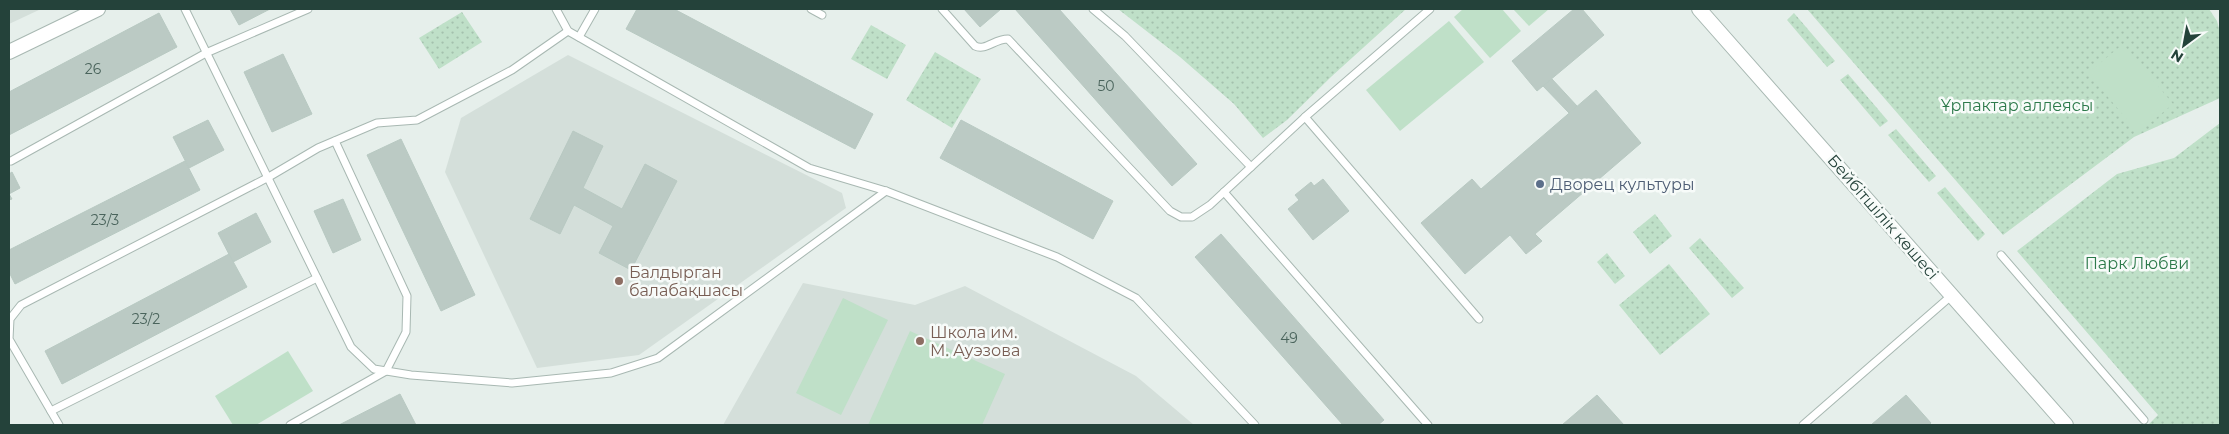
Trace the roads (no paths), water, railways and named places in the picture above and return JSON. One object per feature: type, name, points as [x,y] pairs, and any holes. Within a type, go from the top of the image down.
[{"type":"street","points":[[9,52],[98,9]]},
{"type":"street","name":"Бейбітшілік көшесі","points":[[1699,9],[2066,425]]},
{"type":"lane","points":[[185,9],[352,347],[374,369],[411,375],[512,383],[611,373],[658,358],[886,191]]},
{"type":"lane","points":[[11,161],[206,53],[308,9]]},
{"type":"lane","points":[[556,9],[568,31],[809,168],[886,191],[1057,257],[1136,298],[1255,425]]},
{"type":"lane","points":[[579,37],[595,9]]},
{"type":"lane","points":[[811,9],[822,15]]},
{"type":"lane","points":[[942,9],[975,46],[985,47],[999,39],[1008,39],[1019,48],[1170,211],[1181,217],[1192,217],[1210,205],[1305,117],[1430,9]]},
{"type":"lane","points":[[1093,9],[1125,36],[1251,167]]},
{"type":"lane","points":[[59,425],[9,339],[10,319],[21,305],[267,178],[335,140],[377,123],[417,120],[512,70],[568,31]]},
{"type":"lane","points":[[1305,117],[1479,320]]},
{"type":"lane","points":[[290,425],[386,371],[406,332],[407,296],[335,140]]},
{"type":"lane","points":[[1224,192],[1427,425]]},
{"type":"lane","points":[[2000,255],[2144,420]]},
{"type":"lane","points":[[51,411],[317,278]]},
{"type":"lane","points":[[1803,425],[1951,296]]},
{"type":"place","name":"Дворец культуры","points":[[1540,184]]},
{"type":"place","name":"Балдырган балабақшасы","points":[[619,281]]},
{"type":"place","name":"Школа им. М. Ауэзова","points":[[920,341]]},
{"type":"park label","name":"Ұрпактар аллеясы","points":[[2017,105]]},
{"type":"park label","name":"Парк Любви","points":[[2137,263]]}]
